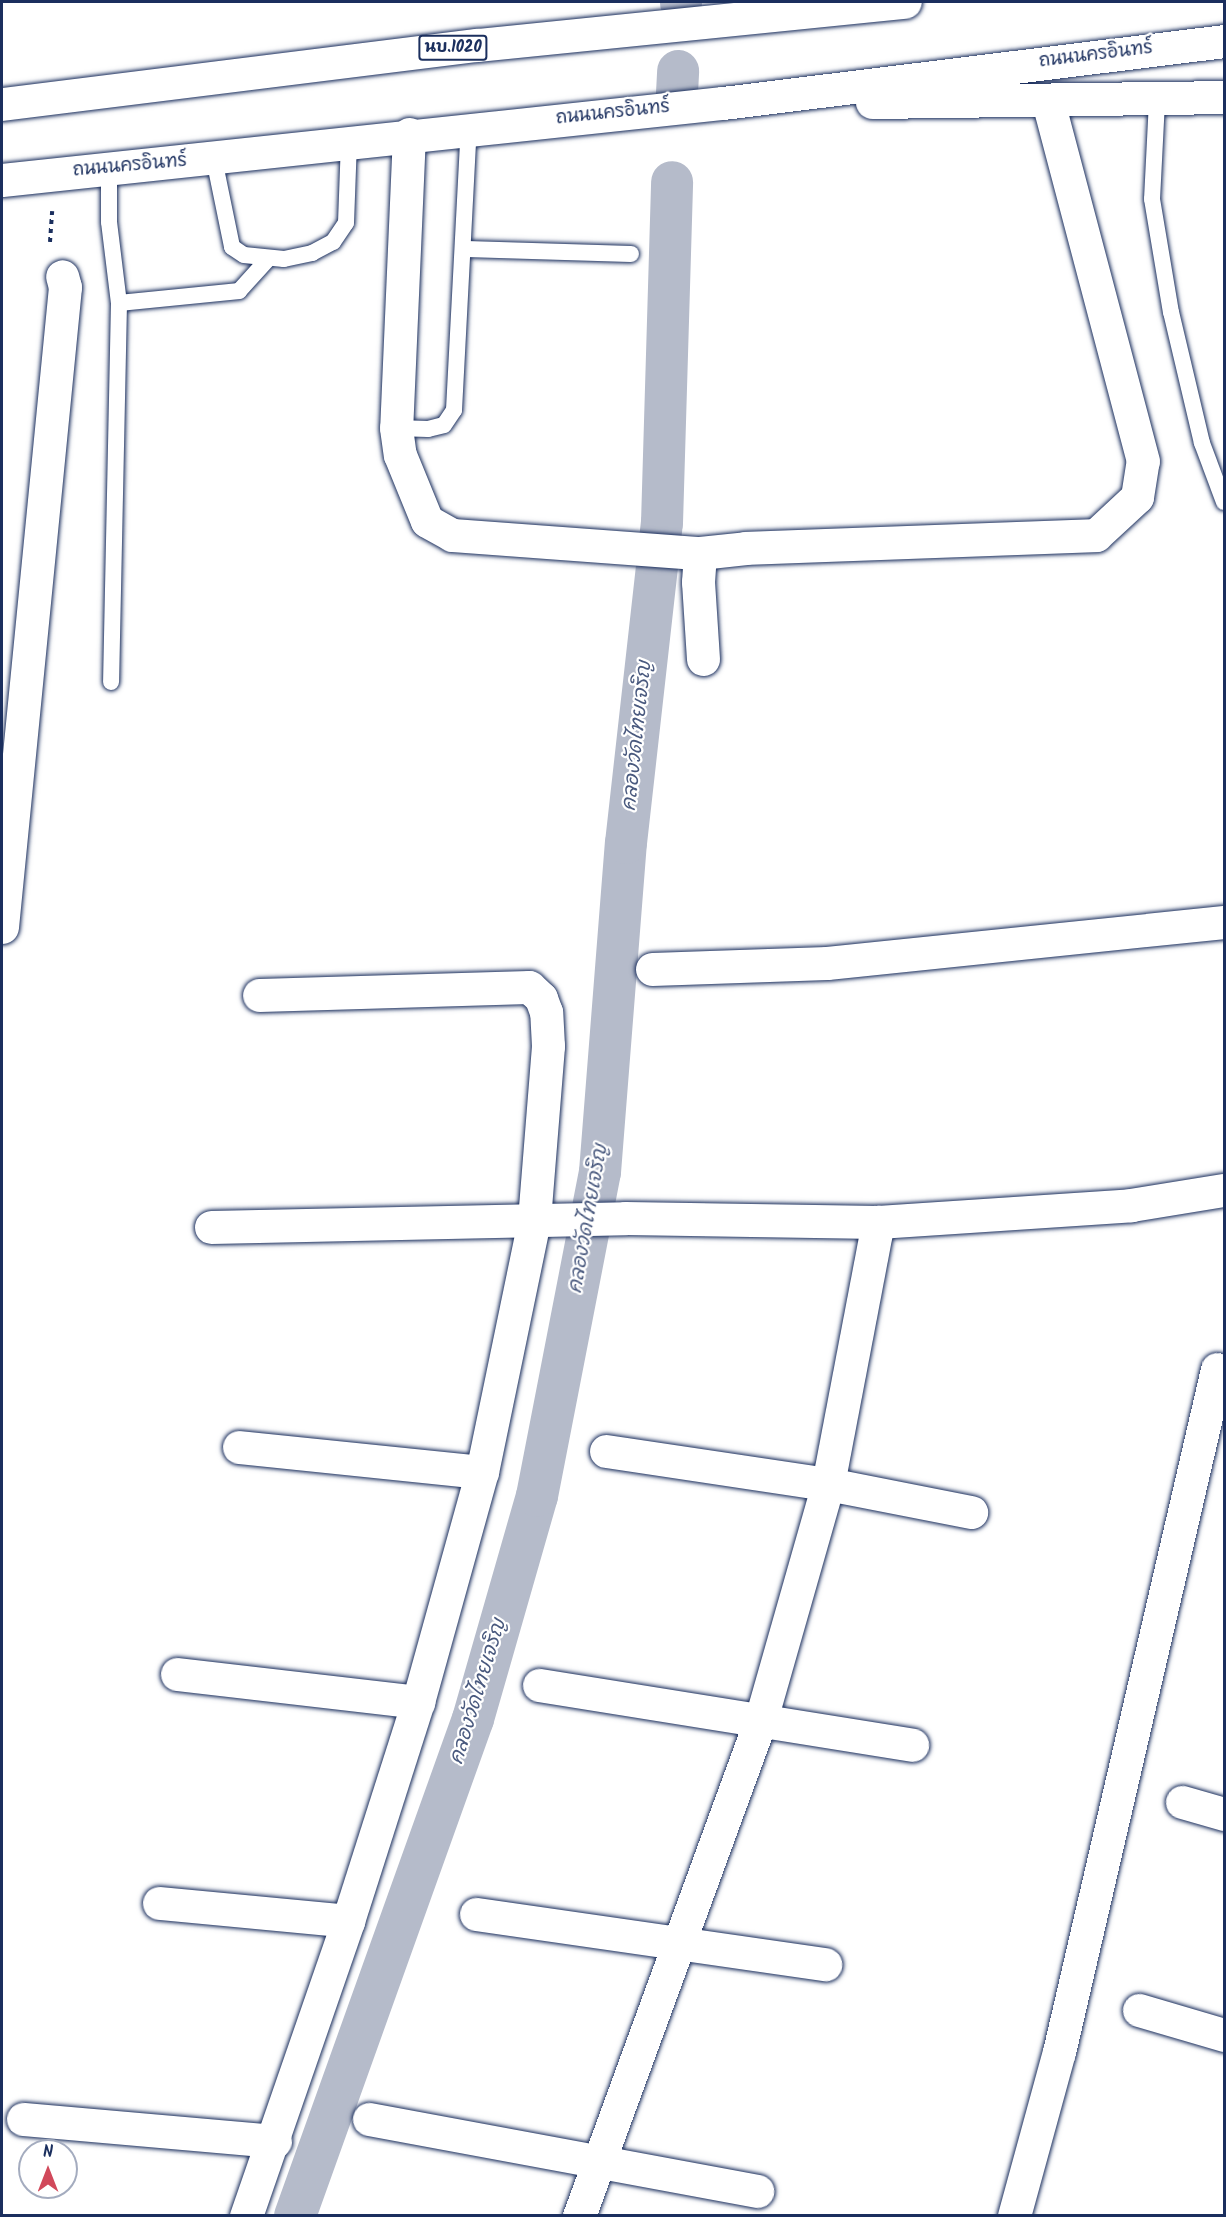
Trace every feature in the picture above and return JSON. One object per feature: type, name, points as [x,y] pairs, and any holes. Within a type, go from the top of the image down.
[{"type":"street","name":"นบ.1020","points":[[2,104],[478,45],[905,2]]},
{"type":"street","name":"ถนนนครอินทร์","points":[[2,180],[214,159],[409,134],[723,102],[1224,41]]},
{"type":"street","points":[[723,102],[1157,100],[1224,97]]},
{"type":"street","points":[[409,134],[396,428],[400,455],[427,521],[452,536],[689,553],[746,548],[1096,536],[1137,497],[1143,461],[1048,101]]},
{"type":"street","points":[[2,927],[65,287],[62,276]]},
{"type":"street","points":[[689,553],[698,582],[704,659]]},
{"type":"street","points":[[652,969],[827,963],[1224,922]]},
{"type":"street","points":[[246,2216],[275,2141],[418,1702],[482,1472],[547,1220],[548,1046],[546,1012],[541,998],[529,987],[259,995]]},
{"type":"street","points":[[211,1227],[625,1218],[878,1222],[1131,1205],[1224,1190]]},
{"type":"street","points":[[579,2216],[761,1719],[828,1484],[878,1222]]},
{"type":"street","points":[[1014,2216],[1059,2052],[1217,1369]]},
{"type":"street","points":[[239,1447],[482,1472]]},
{"type":"street","points":[[606,1451],[828,1484],[971,1512]]},
{"type":"street","points":[[177,1674],[418,1702]]},
{"type":"street","points":[[539,1685],[912,1745]]},
{"type":"street","points":[[1182,1802],[1224,1814]]},
{"type":"street","points":[[159,1903],[348,1921]]},
{"type":"street","points":[[476,1914],[825,1964]]},
{"type":"street","points":[[1139,2010],[1224,2036]]},
{"type":"street","points":[[23,2118],[275,2141]]},
{"type":"street","points":[[369,2118],[757,2191]]},
{"type":"lane","points":[[1157,100],[1152,199],[1171,312],[1200,432],[1224,502]]},
{"type":"lane","points":[[396,428],[428,429],[444,425],[454,410],[466,249],[470,128]]},
{"type":"lane","points":[[214,159],[232,247],[244,255],[268,259],[312,253],[333,242],[346,223],[349,143]]},
{"type":"lane","points":[[109,169],[109,222],[119,303],[111,682]]},
{"type":"lane","points":[[466,249],[631,254]]},
{"type":"lane","points":[[119,303],[239,291],[268,259]]},
{"type":"path","points":[[54,174],[51,265],[62,276]]},
{"type":"waterway","name":"คลองวัดไทยเจริญ","points":[[677,93],[678,71]]},
{"type":"waterway","name":"คลองวัดไทยเจริญ","points":[[295,2216],[473,1719],[537,1496],[600,1172],[626,843],[662,523],[672,182]]}]
